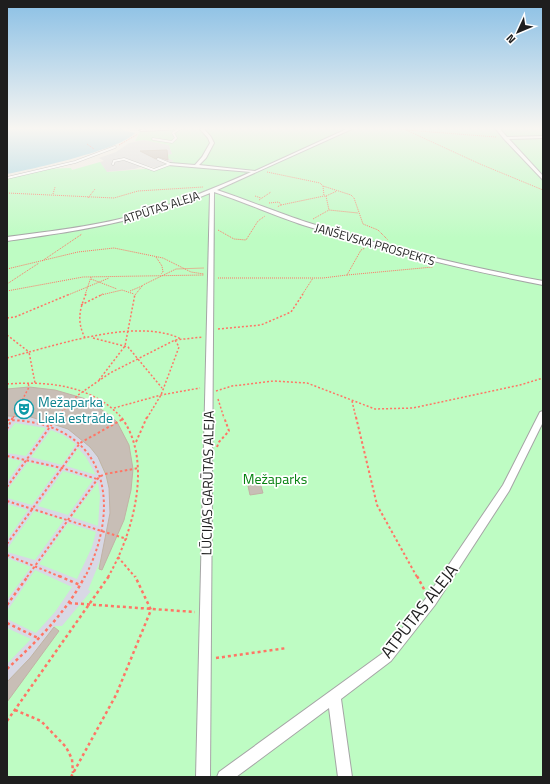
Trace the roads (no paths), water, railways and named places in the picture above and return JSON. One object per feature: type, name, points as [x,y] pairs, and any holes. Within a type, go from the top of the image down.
[{"type":"street","points":[[178,165],[255,171]]},
{"type":"street","name":"ATPŪTAS ALEJA","points":[[7,239],[96,226],[162,209],[212,190],[269,165]]},
{"type":"street","points":[[530,165],[543,179]]},
{"type":"street","name":"JANŠEVSKA PROSPEKTS","points":[[212,190],[272,209],[304,223],[395,250],[450,265],[543,283]]},
{"type":"street","name":"LŪCIJAS GARŪTAS ALEJA","points":[[203,777],[205,611],[211,458],[213,333],[212,190]]},
{"type":"street","name":"ATPŪTAS ALEJA","points":[[224,777],[387,657],[431,602],[506,488],[543,414]]},
{"type":"street","points":[[334,697],[345,777]]},
{"type":"lane","points":[[7,178],[64,165]]},
{"type":"lane","points":[[138,165],[154,170],[168,165]]},
{"type":"water","points":[[7,165],[48,165],[7,174]]},
{"type":"place","name":"Mežaparka Lielā estrāde","points":[[24,409]]},
{"type":"park label","name":"Mežaparks","points":[[275,478]]}]
